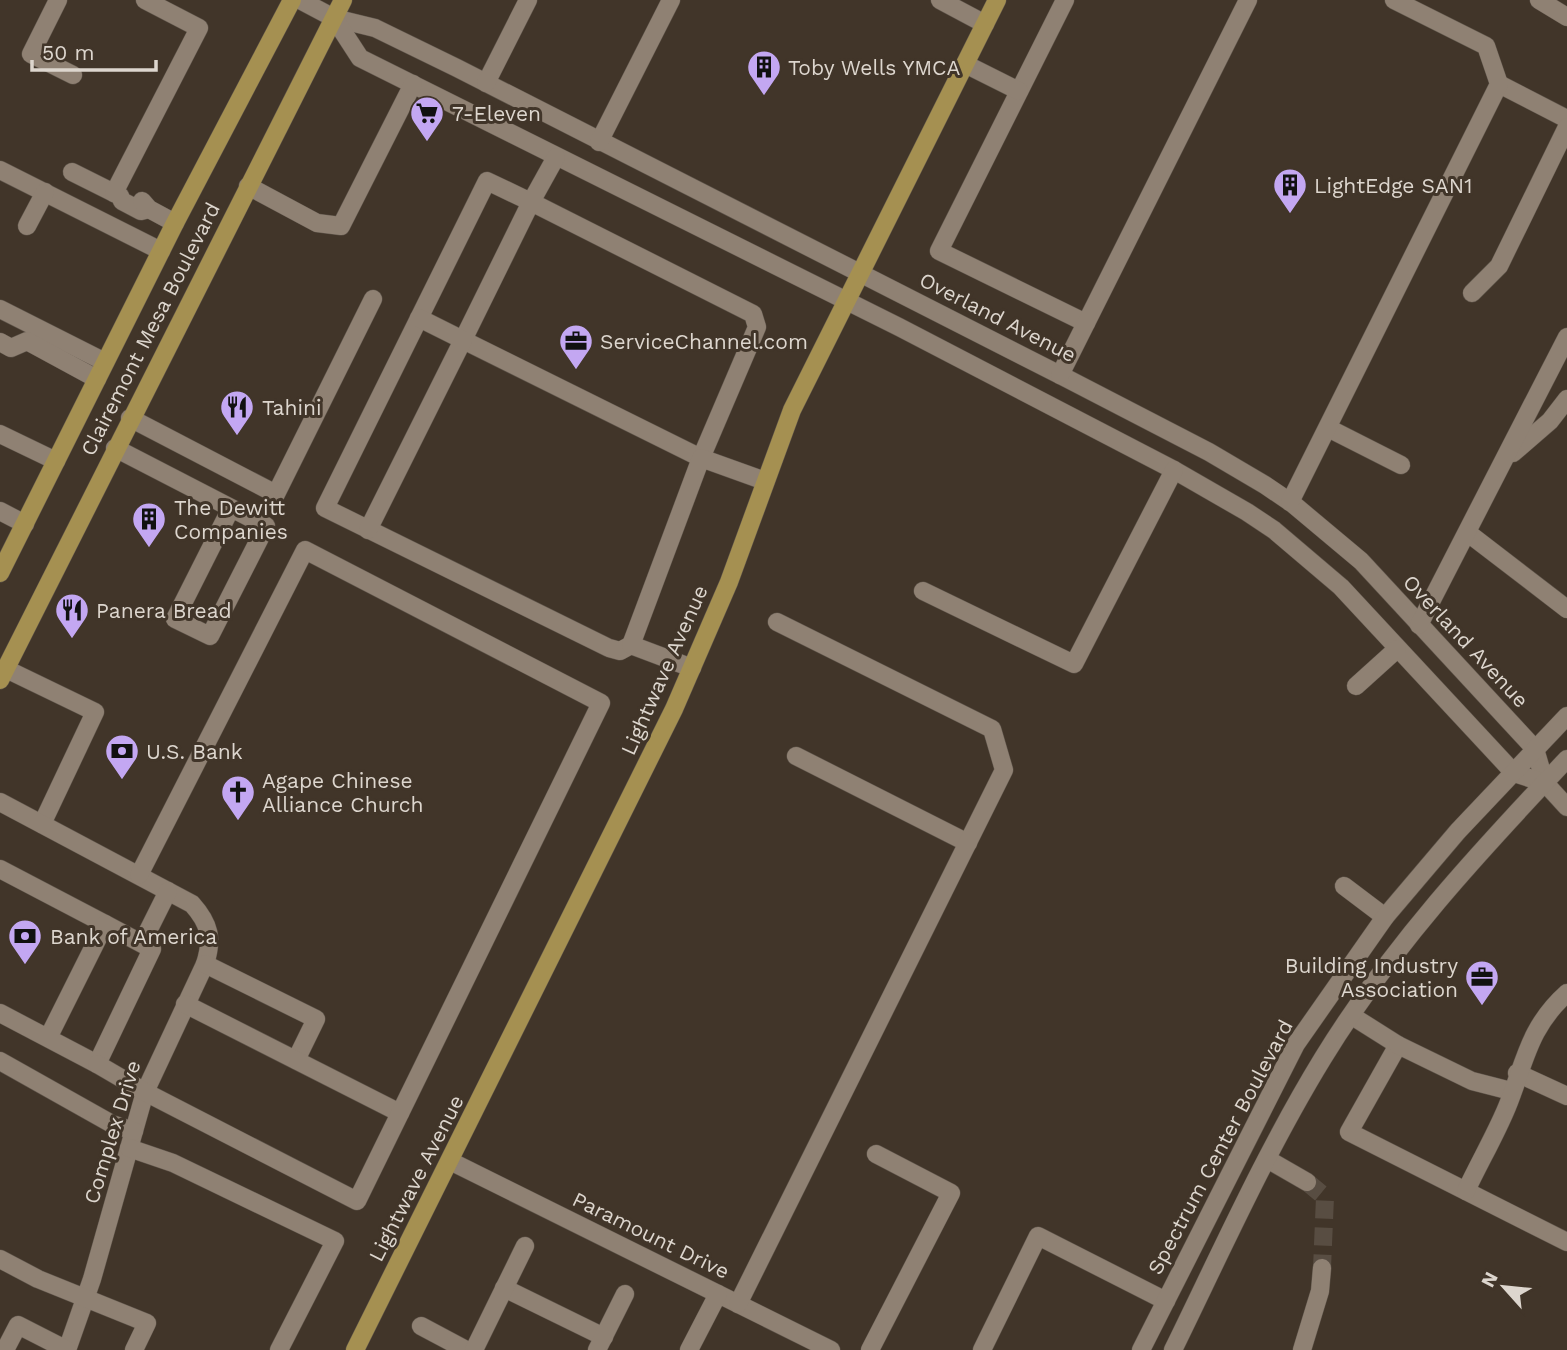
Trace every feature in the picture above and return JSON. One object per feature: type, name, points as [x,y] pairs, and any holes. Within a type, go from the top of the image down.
[{"type":"main road","name":"Clairemont Mesa Boulevard","points":[[0,573],[5,551],[25,523],[175,223],[292,0]]},
{"type":"main road","name":"Clairemont Mesa Boulevard","points":[[3,674],[343,0]]},
{"type":"main road","name":"Lightwave Avenue","points":[[355,1350],[692,668],[729,582],[792,410],[997,0]]},
{"type":"street","points":[[58,0],[31,54],[73,75]]},
{"type":"street","points":[[117,194],[199,28],[145,0]]},
{"type":"street","name":"Overland Avenue","points":[[300,0],[334,18],[375,28],[860,272],[1209,452],[1290,502],[1361,561],[1535,749],[1545,783],[1567,807]]},
{"type":"street","points":[[486,83],[528,0]]},
{"type":"street","points":[[599,142],[671,0]]},
{"type":"street","points":[[940,0],[985,23]]},
{"type":"street","points":[[1065,0],[939,251],[1086,323]]},
{"type":"street","points":[[1060,375],[1248,0]]},
{"type":"street","points":[[1394,0],[1486,46],[1499,84],[1567,119]]},
{"type":"street","points":[[1539,0],[1538,2],[1567,17]]},
{"type":"street","name":"Overland Avenue","points":[[334,18],[360,58],[846,300],[1174,470],[1274,530],[1341,587],[1514,773],[1545,783]]},
{"type":"street","points":[[965,64],[1020,91]]},
{"type":"street","points":[[248,186],[317,223],[341,226],[413,84]]},
{"type":"street","points":[[1290,502],[1499,84]]},
{"type":"street","points":[[1472,293],[1499,266],[1567,127]]},
{"type":"street","points":[[368,530],[556,157]]},
{"type":"street","points":[[72,172],[117,194],[122,201],[141,211],[149,209],[175,223]]},
{"type":"street","points":[[2,175],[45,192],[161,251]]},
{"type":"street","points":[[487,181],[531,202],[753,314],[757,327],[701,458],[631,645],[620,651],[325,508],[487,181]]},
{"type":"street","points":[[27,226],[45,192]]},
{"type":"street","points":[[130,418],[276,494],[373,299]]},
{"type":"street","points":[[0,309],[101,371]]},
{"type":"street","points":[[419,318],[701,458],[765,481]]},
{"type":"street","points":[[1419,625],[1567,337]]},
{"type":"street","points":[[0,342],[11,348],[27,341],[101,371]]},
{"type":"street","points":[[1504,460],[1550,421],[1567,399]]},
{"type":"street","points":[[1328,428],[1401,465]]},
{"type":"street","points":[[0,434],[56,461]]},
{"type":"street","points":[[115,448],[266,526],[210,636],[175,619],[231,508]]},
{"type":"street","points":[[923,591],[1074,664],[1174,470]]},
{"type":"street","points":[[0,511],[25,523]]},
{"type":"street","points":[[1468,533],[1567,609]]},
{"type":"street","points":[[0,1013],[145,1092],[357,1201],[601,703],[305,550],[139,875]]},
{"type":"street","points":[[738,1304],[1004,770],[992,729],[777,622]]},
{"type":"street","points":[[631,645],[692,668]]},
{"type":"street","points":[[1356,686],[1397,649]]},
{"type":"street","points":[[3,674],[95,712],[42,824]]},
{"type":"street","name":"Spectrum Center Boulevard","points":[[1140,1350],[1296,1044],[1385,917],[1458,831],[1567,716]]},
{"type":"street","points":[[796,757],[968,843]]},
{"type":"street","points":[[1173,1350],[1267,1159],[1324,1057],[1409,935],[1481,849],[1567,759]]},
{"type":"street","name":"Complex Drive","points":[[0,802],[192,904],[209,928],[211,945],[205,964],[145,1092],[86,1297],[67,1350]]},
{"type":"street","points":[[0,869],[152,949],[97,1064]]},
{"type":"street","points":[[1345,886],[1385,917]]},
{"type":"street","points":[[142,943],[168,891]]},
{"type":"street","points":[[48,1038],[105,924]]},
{"type":"street","points":[[205,964],[316,1019],[296,1060]]},
{"type":"street","points":[[1466,1191],[1508,1105],[1526,1047],[1541,1022],[1567,993]]},
{"type":"street","points":[[185,1003],[400,1113]]},
{"type":"street","points":[[1352,1016],[1398,1045],[1472,1082],[1511,1091]]},
{"type":"street","points":[[1398,1045],[1349,1132],[1567,1242]]},
{"type":"street","points":[[0,1061],[112,1124],[131,1140],[173,1163],[335,1241],[279,1350]]},
{"type":"street","points":[[1517,1073],[1567,1096]]},
{"type":"street","points":[[870,1350],[951,1193],[876,1154]]},
{"type":"street","points":[[1267,1159],[1307,1182]]},
{"type":"street","name":"Paramount Drive","points":[[450,1161],[831,1350]]},
{"type":"street","points":[[982,1350],[1038,1236],[1166,1301]]},
{"type":"street","points":[[474,1350],[525,1246]]},
{"type":"street","points":[[0,1259],[38,1279],[147,1323],[134,1350]]},
{"type":"street","points":[[1301,1350],[1320,1290],[1322,1268]]},
{"type":"street","points":[[504,1288],[600,1343],[625,1294]]},
{"type":"street","points":[[689,1350],[718,1294]]},
{"type":"street","points":[[5,1350],[18,1325],[67,1350]]},
{"type":"street","points":[[421,1326],[466,1350]]},
{"type":"tunnel","points":[[1307,1182],[1325,1197],[1322,1268]]},
{"type":"place","name":"Toby Wells YMCA","points":[[764,97]]},
{"type":"place","name":"7-Eleven","points":[[427,143]]},
{"type":"place","name":"LightEdge SAN1","points":[[1290,215]]},
{"type":"place","name":"ServiceChannel.com","points":[[576,371]]},
{"type":"place","name":"Tahini","points":[[237,437]]},
{"type":"place","name":"The Dewitt Companies","points":[[149,549]]},
{"type":"place","name":"Panera Bread","points":[[72,640]]},
{"type":"place","name":"U.S. Bank","points":[[122,781]]},
{"type":"place","name":"Agape Chinese Alliance Church","points":[[238,822]]},
{"type":"place","name":"Bank of America","points":[[25,966]]},
{"type":"place","name":"Building Industry Association","points":[[1482,1007]]}]
